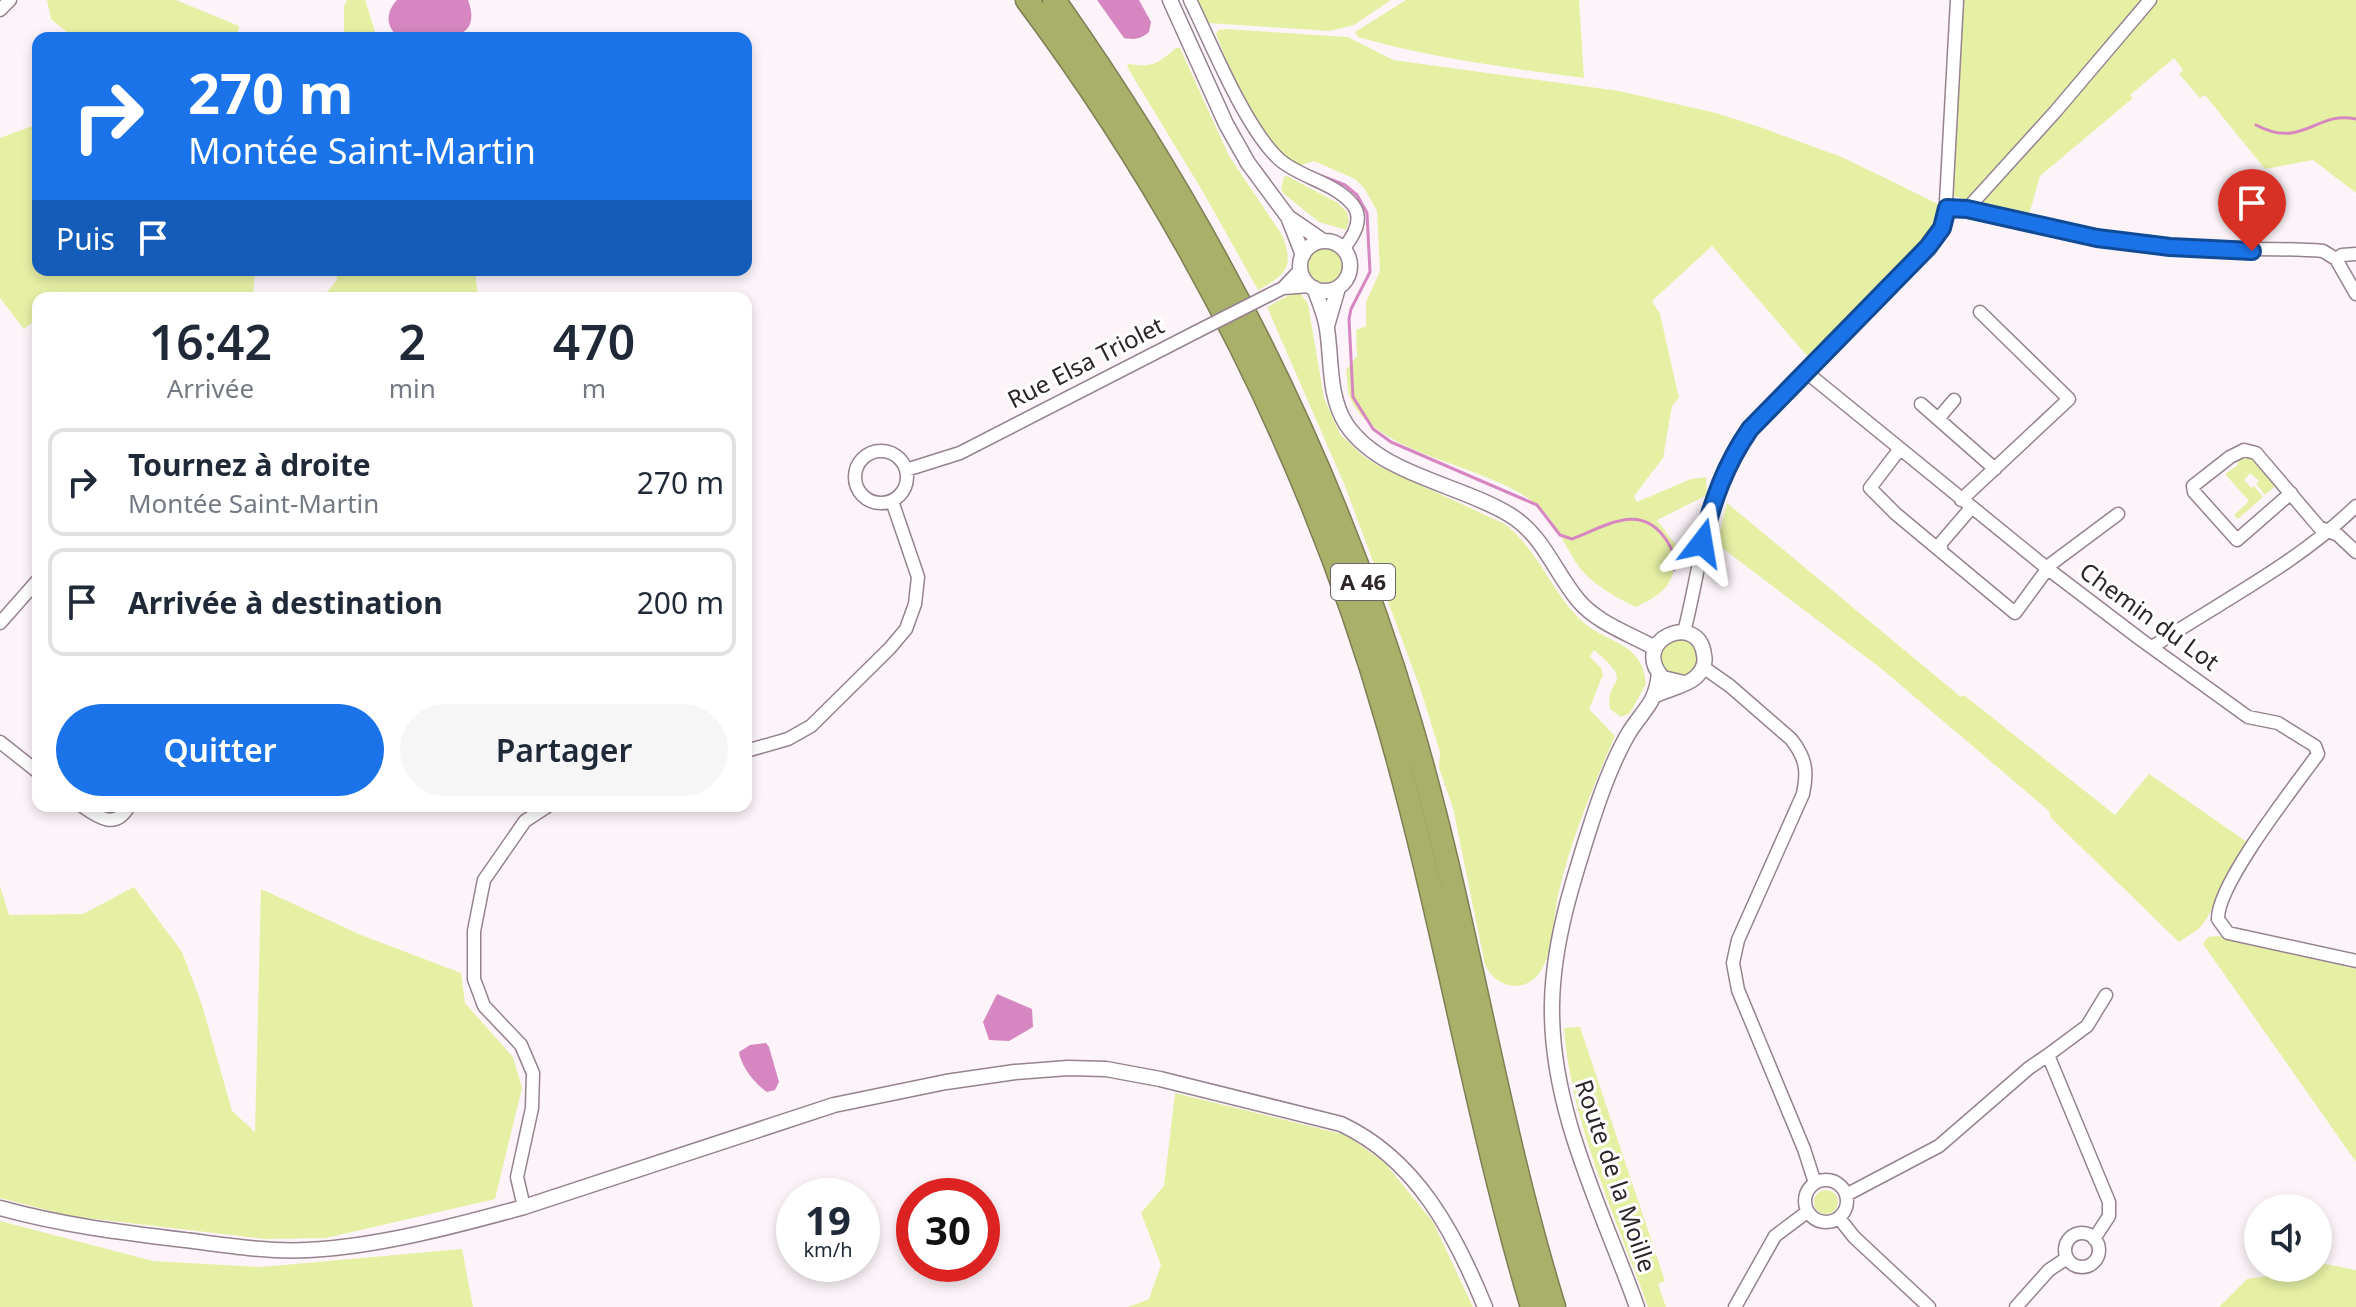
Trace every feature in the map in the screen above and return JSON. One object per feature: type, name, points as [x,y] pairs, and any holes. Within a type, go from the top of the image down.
[{"type":"highway","points":[[1011,0],[1030,24],[1045,24]]},
{"type":"highway","name":"A 46","points":[[1027,0],[1119,133],[1203,277],[1284,442],[1341,582],[1404,780],[1493,1163],[1532,1307]]},
{"type":"highway","name":"A 46","points":[[1054,0],[1112,84],[1179,191],[1250,320],[1310,448],[1363,581],[1427,782],[1498,1092],[1554,1307]]},
{"type":"highway","points":[[1071,0],[1115,68],[1112,84]]},
{"type":"street","points":[[0,10],[10,0]]},
{"type":"street","points":[[1170,0],[1231,134],[1259,179],[1288,217],[1323,241],[1343,249],[1350,265],[1349,274],[1338,288],[1327,327]]},
{"type":"street","points":[[1190,0],[1260,136],[1278,158],[1298,174],[1334,190],[1352,204],[1357,213],[1357,223],[1353,237],[1343,249]]},
{"type":"street","points":[[1684,632],[1712,503],[1727,463],[1759,418],[1928,247],[1942,228],[1947,208],[1957,0]]},
{"type":"street","points":[[1967,209],[2150,0]]},
{"type":"street","points":[[1947,208],[1967,209],[2122,241],[2191,248],[2323,251],[2336,259],[2356,294]]},
{"type":"street","points":[[1288,217],[1327,327],[1334,396],[1342,417],[1362,443],[1383,457],[1498,508],[1520,521],[1538,539],[1585,607],[1600,619],[1655,648]]},
{"type":"street","points":[[1302,262],[1313,244],[1323,241]]},
{"type":"street","points":[[2336,259],[2342,255],[2356,254]]},
{"type":"street","name":"Rue Elsa Triolet","points":[[1283,288],[1302,262]]},
{"type":"street","points":[[1312,287],[1322,291],[1338,288]]},
{"type":"street","name":"Rue Elsa Triolet","points":[[906,470],[960,453],[1283,288],[1312,287]]},
{"type":"street","points":[[1941,551],[1941,543],[1966,504],[1995,469],[2069,399],[1980,312]]},
{"type":"street","name":"Chemin du Lot","points":[[1806,372],[1966,504],[2152,647],[2248,717],[2278,723],[2315,746],[2318,754],[2261,833],[2226,891],[2217,914],[2219,924],[2233,934],[2356,961]]},
{"type":"street","points":[[1938,419],[1954,400]]},
{"type":"street","points":[[1921,404],[1995,469]]},
{"type":"street","points":[[1899,450],[1870,488],[1877,498],[2015,613],[2048,569],[2118,514]]},
{"type":"street","points":[[2291,493],[2237,540],[2194,492],[2193,486],[2195,481],[2230,457],[2250,450],[2256,453],[2291,493],[2319,527],[2328,530],[2356,552]]},
{"type":"street","points":[[887,452],[903,462],[906,470],[905,488],[892,501],[874,502],[863,496],[857,485],[856,473],[860,462],[869,454],[887,452]]},
{"type":"street","points":[[752,749],[788,739],[811,726],[906,629],[915,604],[918,577],[892,501]]},
{"type":"street","points":[[2152,647],[2277,567],[2356,506]]},
{"type":"street","points":[[0,623],[32,587]]},
{"type":"street","points":[[1656,695],[1692,680],[1703,667],[1702,645],[1684,632],[1667,635],[1655,648],[1654,661],[1659,673],[1670,681],[1684,683]]},
{"type":"street","points":[[1703,667],[1791,739],[1808,770],[1803,794],[1738,940],[1733,963],[1738,990],[1815,1183]]},
{"type":"street","name":"Route de la Moille","points":[[1637,1307],[1567,1116],[1555,1058],[1552,1005],[1559,936],[1604,782],[1630,731],[1656,695],[1659,673]]},
{"type":"street","points":[[0,742],[32,767]]},
{"type":"street","points":[[90,812],[110,822],[124,812]]},
{"type":"street","points":[[524,1207],[517,1177],[532,1108],[533,1073],[521,1045],[484,1006],[474,979],[474,931],[484,880],[525,821],[539,812]]},
{"type":"street","points":[[1846,1195],[1939,1146],[2087,1026],[2106,995]]},
{"type":"street","points":[[2048,1055],[2109,1202],[2109,1216],[2094,1239]]},
{"type":"street","points":[[0,1208],[87,1229],[235,1246],[307,1251],[356,1245],[524,1207],[834,1105],[946,1082],[1015,1072],[1106,1069],[1311,1116],[1359,1132],[1382,1147],[1429,1199],[1453,1236],[1485,1307]]},
{"type":"street","points":[[1830,1180],[1837,1183],[1846,1195],[1847,1205],[1839,1218],[1831,1222],[1820,1222],[1807,1212],[1806,1193],[1815,1183],[1830,1180]]},
{"type":"street","points":[[1735,1307],[1775,1236],[1807,1212]]},
{"type":"street","points":[[1839,1218],[1854,1237],[1929,1307]]},
{"type":"street","points":[[2085,1234],[2094,1239],[2098,1255],[2091,1264],[2080,1267],[2067,1258],[2065,1247],[2074,1235],[2085,1234]]},
{"type":"street","points":[[2016,1307],[2049,1270],[2067,1258]]},
{"type":"green space","points":[[47,0],[176,0],[239,26],[238,32],[67,32],[51,19]]},
{"type":"green space","points":[[347,0],[365,0],[375,32],[344,32],[344,6]]},
{"type":"green space","points":[[1196,0],[1391,0],[1354,25],[1330,31],[1208,23]]},
{"type":"green space","points":[[1406,0],[1579,0],[1584,78],[1442,57],[1358,37],[1355,32]]},
{"type":"green space","points":[[1963,0],[2142,0],[2022,144],[1974,193],[1961,202],[1960,198],[1953,196],[1952,187]]},
{"type":"green space","points":[[2157,0],[2356,0],[2356,193],[2313,160],[2265,169],[2205,95],[2200,98],[2179,74],[2183,70],[2174,58],[2130,95],[2133,98],[2040,176],[2029,215],[1980,206],[1979,203]]},
{"type":"green space","points":[[1218,30],[1348,37],[1393,60],[1619,91],[1716,113],[1844,158],[1940,205],[1937,223],[1927,239],[1809,358],[1712,246],[1652,301],[1660,314],[1679,398],[1672,406],[1663,458],[1634,496],[1637,502],[1691,479],[1706,477],[1707,495],[1657,520],[1678,548],[1674,570],[1662,591],[1636,607],[1585,574],[1544,511],[1536,504],[1515,490],[1405,445],[1380,432],[1361,415],[1349,395],[1346,370],[1357,356],[1356,330],[1366,326],[1366,302],[1380,271],[1377,211],[1355,179],[1314,161],[1295,167],[1268,139],[1238,88],[1216,34]]},
{"type":"green space","points":[[1180,48],[1229,156],[1282,235],[1286,246],[1288,263],[1285,269],[1275,280],[1258,290],[1127,65],[1155,63]]},
{"type":"green space","points":[[32,126],[32,276],[255,276],[253,292],[32,292],[32,323],[24,329],[0,298],[0,138]]},
{"type":"green space","points":[[1287,176],[1338,203],[1347,212],[1349,221],[1346,230],[1319,222],[1284,194],[1281,190]]},
{"type":"green space","points":[[1325,249],[1337,254],[1342,266],[1337,278],[1325,283],[1313,278],[1308,266],[1313,254]]},
{"type":"green space","points":[[337,276],[476,276],[477,292],[327,292]]},
{"type":"green space","points":[[1291,294],[1301,294],[1308,304],[1324,398],[1340,434],[1363,456],[1379,466],[1505,524],[1528,548],[1572,611],[1593,629],[1631,652],[1643,670],[1646,684],[1630,713],[1621,717],[1610,709],[1609,699],[1617,676],[1614,670],[1594,650],[1590,657],[1601,668],[1603,675],[1589,709],[1615,736],[1570,851],[1546,960],[1536,977],[1521,985],[1513,986],[1497,980],[1485,965],[1453,808],[1439,768],[1440,752],[1420,688],[1345,486],[1267,307]]},
{"type":"green space","points":[[2238,459],[2258,461],[2278,484],[2265,495],[2256,484],[2259,481],[2250,473],[2244,480],[2263,497],[2238,519],[2234,515],[2249,501],[2225,474],[2238,465]]},
{"type":"green space","points":[[1727,503],[1961,697],[1964,695],[2115,815],[2149,774],[2247,842],[2200,928],[2179,942],[2051,818],[2049,811],[1883,670],[1717,544]]},
{"type":"green space","points":[[1679,640],[1692,645],[1697,658],[1692,671],[1679,676],[1666,671],[1661,658],[1666,645]]},
{"type":"green space","points":[[0,886],[9,915],[83,914],[134,887],[182,952],[202,1005],[232,1111],[255,1132],[261,889],[361,935],[461,973],[465,1003],[513,1057],[522,1088],[495,1199],[326,1238],[265,1239],[70,1216],[0,1198]]},
{"type":"green space","points":[[2218,936],[2356,969],[2356,1162],[2203,944],[2208,937]]},
{"type":"green space","points":[[1580,1027],[1665,1281],[1658,1284],[1666,1307],[1648,1307],[1585,1135],[1568,1064],[1564,1028]]},
{"type":"green space","points":[[1175,1093],[1346,1135],[1384,1162],[1433,1222],[1473,1307],[1128,1307],[1149,1299],[1161,1265],[1141,1213],[1164,1186]]},
{"type":"green space","points":[[1826,1190],[1835,1193],[1838,1202],[1835,1211],[1826,1214],[1817,1211],[1814,1202],[1817,1193]]},
{"type":"green space","points":[[0,1221],[153,1261],[261,1267],[462,1249],[473,1307],[0,1307]]},
{"type":"green space","points":[[2332,1265],[2356,1270],[2356,1307],[2219,1307],[2244,1282],[2332,1282]]},
{"type":"shaded area","points":[[397,0],[468,0],[471,15],[469,26],[463,32],[394,32],[389,20],[390,10]]},
{"type":"shaded area","points":[[1097,0],[1139,0],[1151,22],[1149,32],[1138,38],[1124,38]]},
{"type":"shaded area","points":[[997,994],[1032,1009],[1033,1027],[1009,1041],[989,1040],[983,1022]]},
{"type":"shaded area","points":[[766,1043],[779,1082],[775,1090],[767,1092],[749,1074],[739,1052],[750,1045]]},
{"type":"waterway","points":[[2256,125],[2272,132],[2286,133],[2298,132],[2330,120],[2356,119]]},
{"type":"waterway","points":[[1314,173],[1345,185],[1357,195],[1367,213],[1370,272],[1349,319],[1353,397],[1373,429],[1391,442],[1537,505],[1560,535],[1572,539],[1622,520],[1646,522],[1657,529],[1669,545],[1675,559],[1674,570]]},
{"type":"route","points":[[1702,543],[1727,463],[1750,429],[1928,247],[1942,228],[1947,208],[1967,209],[2097,238],[2170,247],[2252,251]]}]
